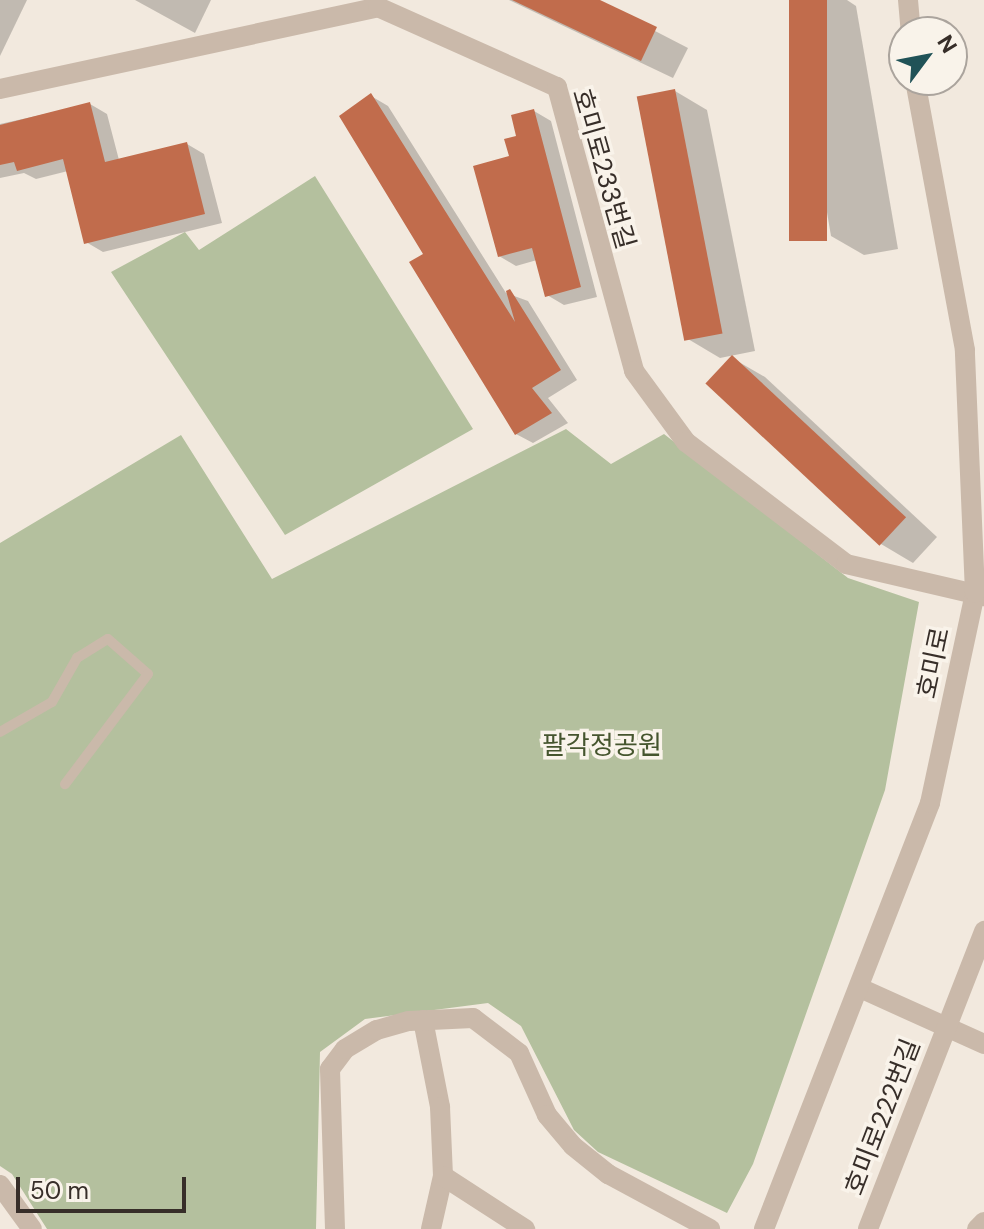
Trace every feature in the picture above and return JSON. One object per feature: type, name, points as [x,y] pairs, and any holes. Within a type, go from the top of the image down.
[{"type":"street","name":"호미로233번길","points":[[0,89],[378,7],[557,87],[634,371],[686,442],[846,564],[980,594]]},
{"type":"street","name":"호미로","points":[[764,1229],[930,803],[980,594],[965,350],[918,96]]},
{"type":"street","points":[[947,1024],[984,931]]},
{"type":"street","name":"호미로222번길","points":[[860,988],[947,1024],[984,1044]]},
{"type":"street","points":[[335,1229],[330,1069],[345,1049],[377,1030],[423,1020],[473,1018],[498,1032],[519,1053],[547,1115],[573,1146],[608,1174],[710,1229]]},
{"type":"street","points":[[423,1020],[440,1107],[443,1176],[431,1229]]},
{"type":"street","name":"호미로222번길","points":[[868,1229],[947,1024]]},
{"type":"street","points":[[443,1176],[525,1229]]},
{"type":"street","points":[[0,1185],[32,1229]]},
{"type":"street","points":[[977,1229],[984,1222]]},
{"type":"lane","points":[[0,732],[52,702],[77,658],[108,639],[148,674],[65,784]]},
{"type":"green space","points":[[315,176],[473,429],[285,535],[111,272],[185,232],[199,250]]},
{"type":"green space","name":"팔각정공원","points":[[566,429],[611,464],[664,434],[848,578],[919,602],[885,790],[753,1164],[727,1213],[598,1152],[574,1130],[521,1026],[488,1003],[365,1019],[320,1052],[316,1229],[47,1229],[12,1174],[0,1166],[0,543],[181,435],[272,579]]},
{"type":"building","points":[[512,0],[600,0],[657,27],[641,61]]},
{"type":"building","points":[[789,0],[827,0],[827,241],[789,241]]},
{"type":"building","points":[[675,89],[723,333],[684,341],[637,96]]},
{"type":"building","points":[[371,93],[515,322],[506,291],[510,289],[561,370],[532,388],[552,413],[515,435],[409,262],[423,254],[339,116]]},
{"type":"building","points":[[90,102],[105,162],[187,142],[205,214],[84,244],[63,159],[17,171],[14,162],[0,165],[0,125]]},
{"type":"building","points":[[534,109],[581,287],[545,297],[532,248],[498,257],[473,166],[509,156],[504,139],[516,136],[511,115]]},
{"type":"building","points":[[732,355],[906,517],[879,546],[705,384]]}]
